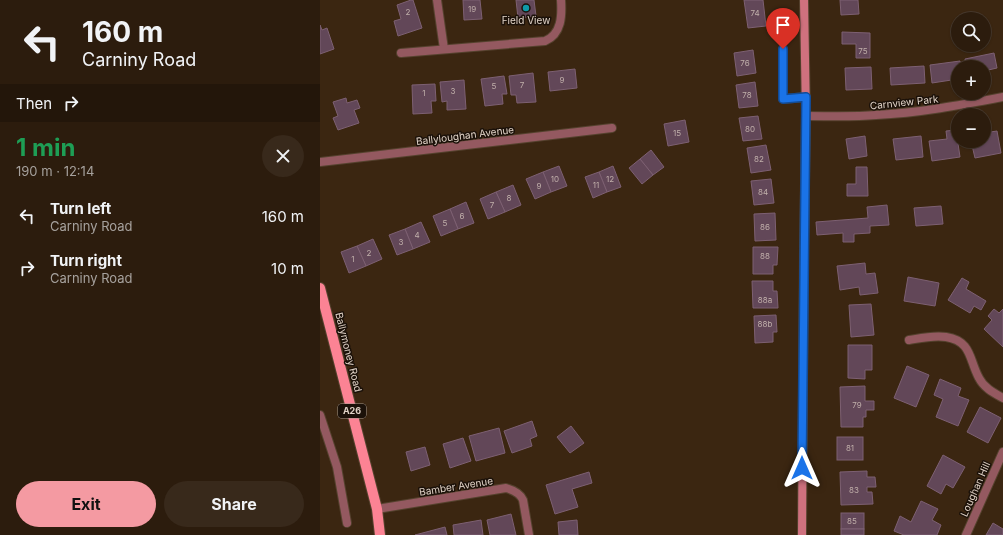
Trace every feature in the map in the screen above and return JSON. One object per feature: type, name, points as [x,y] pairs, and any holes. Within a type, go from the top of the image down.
[{"type":"main road","name":"Ballymoney Road","points":[[320,291],[377,509],[380,535]]},
{"type":"street","points":[[437,0],[444,49]]},
{"type":"street","points":[[400,53],[540,42],[548,40],[555,34],[560,24],[562,12],[561,0]]},
{"type":"street","points":[[802,535],[803,255],[806,116],[804,0]]},
{"type":"street","points":[[783,49],[783,99],[806,97]]},
{"type":"street","name":"Carnview Park","points":[[806,116],[877,116],[962,105],[1003,97]]},
{"type":"street","name":"Ballyloughan Avenue","points":[[320,162],[612,128]]},
{"type":"street","points":[[909,340],[935,337],[945,337],[957,340],[968,350],[981,382],[1003,398]]},
{"type":"street","points":[[320,415],[323,435],[337,466],[347,523]]},
{"type":"street","name":"Loughan Hill","points":[[966,535],[1003,452]]},
{"type":"street","name":"Bamber Avenue","points":[[377,509],[506,488],[516,492],[523,500],[529,535]]},
{"type":"building","points":[[413,0],[422,28],[398,36],[394,21],[401,19],[397,5]]},
{"type":"building","points":[[463,0],[480,0],[482,19],[464,20]]},
{"type":"building","name":"Field View","points":[[516,0],[534,0],[536,16],[518,18]]},
{"type":"building","points":[[744,0],[763,0],[766,26],[748,28]]},
{"type":"building","points":[[840,0],[858,0],[859,14],[841,15]]},
{"type":"building","points":[[320,25],[322,30],[327,28],[334,49],[320,54]]},
{"type":"building","points":[[842,32],[870,33],[870,58],[856,58],[856,44],[842,44]]},
{"type":"building","points":[[753,50],[756,73],[737,76],[734,53]]},
{"type":"building","points":[[994,53],[997,68],[991,69],[991,60],[965,59]]},
{"type":"building","points":[[951,62],[951,80],[932,83],[930,65]]},
{"type":"building","points":[[924,66],[925,83],[891,85],[890,68]]},
{"type":"building","points":[[871,67],[872,89],[846,90],[845,68]]},
{"type":"building","points":[[575,69],[577,88],[550,91],[548,72]]},
{"type":"building","points":[[533,73],[536,102],[517,103],[516,95],[511,95],[509,76]]},
{"type":"building","points":[[504,76],[507,94],[502,94],[503,104],[485,106],[481,79]]},
{"type":"building","points":[[464,80],[466,109],[447,110],[447,101],[442,102],[440,82]]},
{"type":"building","points":[[755,82],[758,106],[739,108],[736,85]]},
{"type":"building","points":[[435,84],[436,101],[431,101],[432,113],[413,114],[412,85]]},
{"type":"building","points":[[346,98],[347,103],[357,100],[360,108],[354,110],[359,123],[338,130],[333,118],[338,116],[333,102]]},
{"type":"building","points":[[758,116],[762,139],[743,141],[739,118]]},
{"type":"building","points":[[685,120],[689,142],[668,146],[664,124]]},
{"type":"building","points":[[951,130],[951,148],[959,148],[960,157],[932,161],[929,141],[947,139],[946,131]]},
{"type":"building","points":[[997,131],[1001,153],[975,158],[973,148],[991,148],[991,132]]},
{"type":"building","points":[[865,136],[867,156],[849,159],[846,139]]},
{"type":"building","points":[[921,136],[923,157],[896,160],[893,139]]},
{"type":"building","points":[[766,145],[771,170],[751,173],[747,148]]},
{"type":"building","points":[[651,150],[664,167],[653,175],[640,159]]},
{"type":"building","points":[[640,159],[653,175],[642,184],[629,168]]},
{"type":"building","points":[[559,166],[567,186],[551,192],[543,172]]},
{"type":"building","points":[[613,166],[621,187],[607,192],[599,172]]},
{"type":"building","points":[[856,167],[867,167],[868,196],[847,196],[847,184],[856,184]]},
{"type":"building","points":[[543,172],[551,192],[535,199],[526,179]]},
{"type":"building","points":[[599,172],[607,192],[593,198],[585,177]]},
{"type":"building","points":[[771,179],[774,203],[754,205],[751,181]]},
{"type":"building","points":[[513,185],[521,205],[505,212],[496,192]]},
{"type":"building","points":[[496,192],[505,212],[488,219],[480,199]]},
{"type":"building","points":[[466,202],[474,223],[458,229],[450,209]]},
{"type":"building","points":[[887,205],[889,225],[870,226],[870,233],[854,234],[854,242],[843,242],[843,233],[817,235],[816,222],[868,218],[867,207]]},
{"type":"building","points":[[941,206],[943,224],[916,226],[914,208]]},
{"type":"building","points":[[450,209],[458,229],[441,236],[433,216]]},
{"type":"building","points":[[775,213],[776,240],[755,241],[754,214]]},
{"type":"building","points":[[421,222],[430,242],[413,249],[405,229]]},
{"type":"building","points":[[405,229],[413,249],[397,255],[389,235]]},
{"type":"building","points":[[373,239],[382,259],[366,266],[357,246]]},
{"type":"building","points":[[357,246],[366,266],[349,273],[341,252]]},
{"type":"building","points":[[753,247],[778,247],[777,265],[773,265],[773,274],[753,274]]},
{"type":"building","points":[[865,263],[866,274],[875,273],[878,293],[860,295],[859,287],[840,290],[837,266]]},
{"type":"building","points":[[908,277],[939,283],[935,306],[904,301]]},
{"type":"building","points":[[962,278],[969,282],[966,289],[986,301],[981,310],[974,306],[970,313],[948,300]]},
{"type":"building","points":[[752,281],[773,281],[773,291],[777,291],[778,308],[753,308]]},
{"type":"building","points":[[871,304],[874,335],[851,337],[849,305]]},
{"type":"building","points":[[994,309],[999,313],[1003,309],[1003,347],[984,329],[992,320],[988,316]]},
{"type":"building","points":[[776,315],[777,332],[773,332],[773,342],[755,343],[754,316]]},
{"type":"building","points":[[848,345],[872,345],[872,370],[865,370],[865,379],[848,378]]},
{"type":"building","points":[[907,366],[929,375],[916,407],[894,398]]},
{"type":"building","points":[[940,379],[961,388],[958,396],[969,400],[958,426],[936,417],[943,399],[934,395]]},
{"type":"building","points":[[865,386],[865,401],[874,401],[874,410],[866,410],[866,417],[863,417],[863,427],[841,427],[840,387]]},
{"type":"building","points":[[980,407],[1001,418],[988,443],[967,432]]},
{"type":"building","points":[[532,421],[537,436],[530,439],[532,446],[512,453],[504,431]]},
{"type":"building","points":[[571,426],[584,443],[570,453],[557,437]]},
{"type":"building","points":[[499,428],[505,453],[476,461],[469,436]]},
{"type":"building","points":[[837,437],[863,437],[863,460],[837,460]]},
{"type":"building","points":[[463,438],[471,461],[450,468],[443,444]]},
{"type":"building","points":[[425,447],[430,465],[411,471],[406,452]]},
{"type":"building","points":[[943,455],[965,467],[953,488],[946,484],[941,494],[927,486]]},
{"type":"building","points":[[867,471],[867,477],[875,477],[876,487],[867,487],[867,492],[872,492],[873,504],[841,505],[840,472]]},
{"type":"building","points":[[589,472],[592,483],[572,489],[578,507],[555,514],[546,485]]},
{"type":"building","points":[[921,501],[938,509],[932,520],[941,525],[937,535],[904,535],[894,531],[900,516],[911,522]]},
{"type":"building","points":[[841,513],[864,513],[864,529],[841,529]]},
{"type":"building","points":[[511,514],[516,535],[490,535],[487,520]]},
{"type":"building","points":[[481,520],[483,535],[454,535],[453,525]]},
{"type":"building","points":[[577,520],[578,535],[559,535],[558,522]]},
{"type":"building","points":[[993,523],[1003,529],[1003,535],[986,535]]},
{"type":"building","points":[[445,527],[447,535],[415,535]]},
{"type":"building","points":[[841,529],[864,529],[864,535],[841,535]]},
{"type":"place","name":"Field View","points":[[526,8]]},
{"type":"route","points":[[783,49],[783,99],[806,97],[802,468]]}]
